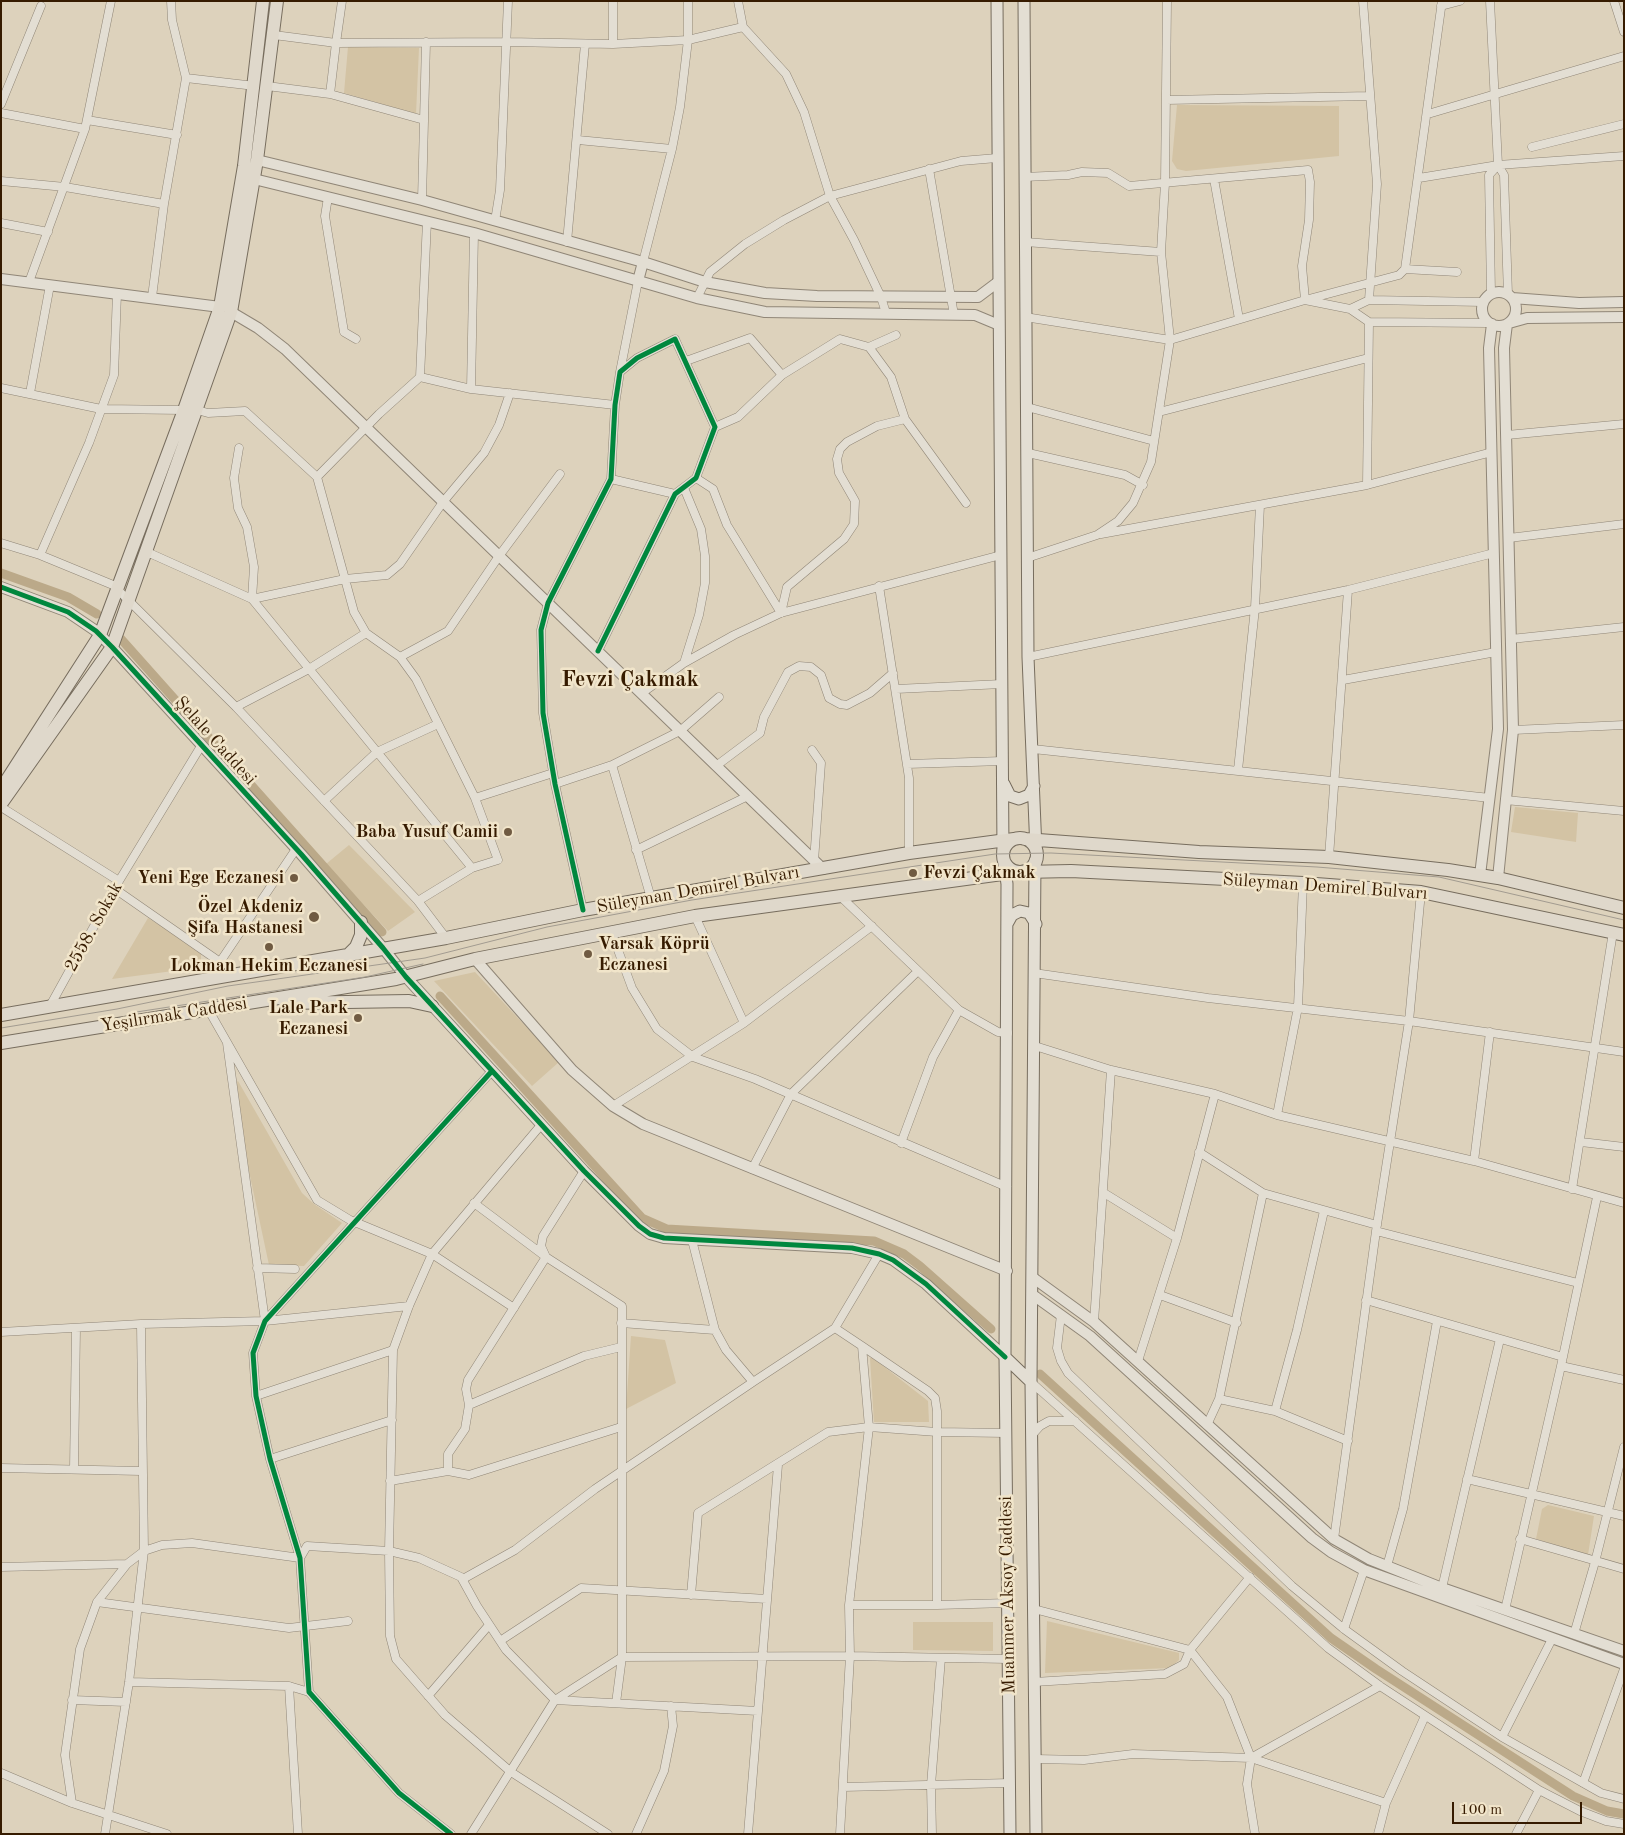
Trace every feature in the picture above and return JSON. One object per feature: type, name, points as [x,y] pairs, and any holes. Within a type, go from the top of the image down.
[{"type":"main road","points":[[1,789],[100,634],[190,410],[226,309],[257,160],[263,1]]},
{"type":"main road","points":[[226,309],[244,166],[274,34],[277,1]]},
{"type":"main road","points":[[997,1],[1003,761],[1004,783],[1020,856]]},
{"type":"main road","points":[[1020,856],[1034,782],[1028,657],[1024,1]]},
{"type":"main road","points":[[1,806],[112,647],[147,552],[190,410]]},
{"type":"main road","points":[[1004,783],[1007,792],[1019,799],[1029,795],[1034,782]]},
{"type":"main road","name":"Süleyman Demirel Bulvarı","points":[[384,948],[446,938],[818,865],[909,853],[1020,856],[1199,852],[1329,858],[1498,878],[1624,908]]},
{"type":"main road","name":"Süleyman Demirel Bulvarı","points":[[406,977],[475,959],[612,931],[695,916],[839,895],[1020,856],[1071,871],[1303,883],[1422,892],[1618,933]]},
{"type":"main road","name":"Muammer Aksoy Caddesi","points":[[1010,1834],[1005,1357],[1007,1271],[1007,924],[1020,856]]},
{"type":"main road","name":"Muammer Aksoy Caddesi","points":[[1020,856],[1036,925],[1031,1382],[1036,1834]]},
{"type":"main road","points":[[1007,924],[1012,915],[1025,912],[1033,917],[1036,925]]},
{"type":"main road","points":[[348,955],[356,947],[361,935],[361,922]]},
{"type":"main road","name":"Yeşilırmak Caddesi","points":[[1,1015],[223,978],[384,948]]},
{"type":"main road","name":"Yeşilırmak Caddesi","points":[[1,1043],[406,977]]},
{"type":"main road","points":[[252,1002],[335,1004],[409,1001],[432,1006]]},
{"type":"main road","points":[[1005,1357],[1031,1382]]},
{"type":"street","points":[[29,282],[85,129],[111,1]]},
{"type":"street","points":[[152,297],[164,204],[186,78],[172,20],[171,1]]},
{"type":"street","points":[[330,94],[342,1]]},
{"type":"street","points":[[495,221],[500,190],[508,42],[508,1]]},
{"type":"street","points":[[613,1],[613,44]]},
{"type":"street","points":[[583,910],[555,784],[543,713],[541,630],[548,603],[611,479],[615,405],[620,372],[638,281],[672,149],[684,86],[688,40],[688,1]]},
{"type":"street","points":[[738,1],[743,27],[786,74],[804,112],[830,196],[881,297],[886,313]]},
{"type":"street","points":[[1097,535],[1118,521],[1133,503],[1143,485],[1151,462],[1170,340],[1161,252],[1165,183],[1167,1]]},
{"type":"street","points":[[1363,1],[1377,184],[1369,300]]},
{"type":"street","points":[[1025,317],[1170,340],[1305,300],[1399,275],[1406,268],[1420,178],[1441,4],[1460,1]]},
{"type":"street","points":[[1490,1],[1498,165],[1504,175],[1510,296],[1516,308],[1513,319],[1508,324],[1504,348],[1513,730],[1504,800],[1498,878]]},
{"type":"street","points":[[1614,1],[1624,32]]},
{"type":"street","points":[[1,104],[40,6]]},
{"type":"street","points":[[274,34],[336,43],[508,42],[613,44],[688,40],[743,27]]},
{"type":"street","points":[[422,200],[426,42]]},
{"type":"street","points":[[567,242],[578,140],[585,44]]},
{"type":"street","points":[[1428,114],[1624,56]]},
{"type":"street","points":[[186,78],[330,94],[424,120]]},
{"type":"street","points":[[1166,100],[1370,96]]},
{"type":"street","points":[[1,113],[85,129]]},
{"type":"street","points":[[87,120],[177,136]]},
{"type":"street","points":[[1532,147],[1624,124]]},
{"type":"street","points":[[578,140],[672,149]]},
{"type":"street","points":[[1420,178],[1498,165],[1624,156]]},
{"type":"street","points":[[697,298],[710,272],[745,244],[784,220],[830,196],[961,160],[997,158]]},
{"type":"street","points":[[257,160],[422,200],[643,262],[705,282],[765,293],[881,297],[978,297],[998,282]]},
{"type":"street","points":[[1491,294],[1490,175],[1498,165]]},
{"type":"street","points":[[929,169],[954,315]]},
{"type":"street","points":[[1024,177],[1068,175],[1082,172],[1108,174],[1129,186],[1308,170],[1310,182],[1309,220],[1302,266],[1305,300]]},
{"type":"street","points":[[254,179],[474,233],[697,298],[765,312],[975,315],[999,325]]},
{"type":"street","points":[[1214,179],[1239,319]]},
{"type":"street","points":[[1,181],[65,187],[164,204]]},
{"type":"street","points":[[328,197],[325,216],[344,332],[356,339]]},
{"type":"street","points":[[318,477],[366,427],[420,377],[427,221]]},
{"type":"street","points":[[1,223],[48,232]]},
{"type":"street","points":[[471,389],[474,233]]},
{"type":"street","points":[[1025,242],[1161,252]]},
{"type":"street","points":[[1406,268],[1457,272]]},
{"type":"street","points":[[1,279],[152,297],[226,309],[258,328],[285,349],[818,865]]},
{"type":"street","points":[[30,394],[50,285]]},
{"type":"street","points":[[1480,875],[1498,729],[1490,324],[1482,313],[1484,302],[1491,294],[1502,292],[1510,296],[1578,303],[1624,302]]},
{"type":"street","points":[[40,554],[89,443],[114,375],[117,293]]},
{"type":"street","points":[[1305,300],[1350,309],[1369,322],[1490,324],[1499,326],[1527,318],[1624,317]]},
{"type":"street","points":[[1350,309],[1369,300],[1484,302]]},
{"type":"street","points":[[1367,485],[1369,322]]},
{"type":"street","points":[[869,347],[896,335]]},
{"type":"street","points":[[686,361],[750,338],[782,375]]},
{"type":"street","points":[[598,651],[675,494],[696,478],[715,427],[675,339],[637,358],[620,372]]},
{"type":"street","points":[[715,427],[738,417],[782,375],[840,339],[869,347],[891,377],[905,419],[966,504]]},
{"type":"street","points":[[1159,412],[1368,358]]},
{"type":"street","points":[[420,377],[471,389],[615,405]]},
{"type":"street","points":[[1,388],[102,409],[190,410],[208,413],[245,412],[318,477],[354,612],[366,633],[400,657],[416,680],[475,798],[498,860],[472,868],[418,901]]},
{"type":"street","points":[[252,599],[345,579],[387,575],[400,564],[443,502],[484,453],[499,426],[510,393]]},
{"type":"street","points":[[1027,407],[1154,441]]},
{"type":"street","points":[[781,614],[787,587],[844,539],[854,524],[855,501],[839,473],[837,459],[840,449],[847,442],[877,426],[905,419]]},
{"type":"street","points":[[1507,434],[1624,424]]},
{"type":"street","points":[[239,448],[234,478],[238,508],[247,527],[254,568],[252,599]]},
{"type":"street","points":[[1027,558],[1097,535],[1367,485],[1492,452]]},
{"type":"street","points":[[1028,453],[1125,475],[1143,485]]},
{"type":"street","points":[[400,657],[448,631],[499,556],[560,474]]},
{"type":"street","points":[[696,478],[713,489],[727,525],[781,614]]},
{"type":"street","points":[[611,479],[675,494]]},
{"type":"street","points":[[684,488],[701,530],[705,556],[705,583],[699,615],[684,663]]},
{"type":"street","points":[[1238,770],[1255,608],[1260,505]]},
{"type":"street","points":[[1509,538],[1624,524]]},
{"type":"street","points":[[1,543],[40,554],[113,585],[236,707],[418,901],[446,938]]},
{"type":"street","points":[[147,552],[252,599],[472,868]]},
{"type":"street","points":[[1028,657],[1348,590],[1494,553]]},
{"type":"street","points":[[642,693],[684,663],[734,635],[781,614],[879,586],[1002,555]]},
{"type":"street","points":[[879,586],[910,778],[909,853]]},
{"type":"street","name":"Şelale Caddesi","points":[[1,587],[68,612],[100,634],[296,849],[384,948],[406,977],[432,1006],[584,1172],[639,1226],[650,1234],[664,1238],[852,1248],[879,1254],[893,1260],[926,1284],[1005,1357]]},
{"type":"street","points":[[1329,858],[1336,781],[1348,590]]},
{"type":"street","points":[[1511,639],[1624,627]]},
{"type":"street","points":[[236,707],[309,669],[366,633]]},
{"type":"street","points":[[1343,680],[1496,652]]},
{"type":"street","points":[[716,766],[760,733],[775,694],[788,672],[798,666],[811,667],[821,675],[830,698],[846,705],[870,693],[893,672]]},
{"type":"street","points":[[896,689],[1002,684]]},
{"type":"street","points":[[555,784],[612,766],[680,730],[718,697]]},
{"type":"street","points":[[324,801],[377,752],[438,724]]},
{"type":"street","points":[[1513,730],[1624,724]]},
{"type":"street","name":"2558. Sokak","points":[[50,1006],[119,881],[202,746]]},
{"type":"street","points":[[1033,749],[1490,798]]},
{"type":"street","points":[[812,750],[821,763],[818,865]]},
{"type":"street","points":[[907,764],[1003,761]]},
{"type":"street","points":[[612,766],[651,898]]},
{"type":"street","points":[[475,798],[553,773]]},
{"type":"street","points":[[636,850],[748,796]]},
{"type":"street","points":[[1504,800],[1624,811]]},
{"type":"street","points":[[1,806],[119,881]]},
{"type":"street","points":[[223,978],[220,962],[296,849]]},
{"type":"street","points":[[1278,1115],[1298,1007],[1303,883]]},
{"type":"street","points":[[115,889],[220,962]]},
{"type":"street","points":[[1334,1539],[1389,1141],[1409,1021],[1422,892]]},
{"type":"street","points":[[839,895],[917,972],[959,1010],[998,1032],[1008,1033]]},
{"type":"street","points":[[695,916],[744,1023]]},
{"type":"street","points":[[614,1106],[744,1023],[872,926]]},
{"type":"street","points":[[612,931],[632,988],[657,1029],[693,1057],[792,1094],[901,1143],[1007,1187]]},
{"type":"street","points":[[1572,1189],[1581,1142],[1594,1049],[1618,933]]},
{"type":"street","points":[[475,959],[572,1070],[614,1106],[643,1124],[1007,1271]]},
{"type":"street","points":[[752,1169],[792,1094],[917,972]]},
{"type":"street","points":[[1034,973],[1208,998],[1409,1021],[1624,1052]]},
{"type":"street","points":[[208,1009],[317,1200],[354,1221],[432,1254],[514,1308]]},
{"type":"street","points":[[901,1143],[933,1057],[959,1010]]},
{"type":"street","points":[[1474,1161],[1490,1032]]},
{"type":"street","points":[[226,1040],[264,1321]]},
{"type":"street","points":[[1035,1046],[1111,1070],[1215,1094],[1278,1115],[1474,1161],[1597,1197],[1624,1203]]},
{"type":"street","points":[[1094,1322],[1111,1070]]},
{"type":"street","points":[[309,1692],[303,1626],[300,1558],[270,1459],[256,1396],[254,1353],[264,1321],[492,1071]]},
{"type":"street","points":[[1138,1361],[1177,1238],[1215,1094]]},
{"type":"street","points":[[541,1125],[432,1254],[409,1306],[393,1350],[389,1551],[390,1636],[396,1659],[445,1715],[511,1772],[608,1834]]},
{"type":"street","points":[[1581,1142],[1624,1147]]},
{"type":"street","points":[[1199,1152],[1263,1193],[1377,1228],[1578,1282]]},
{"type":"street","points":[[546,1257],[541,1246],[543,1236],[584,1172]]},
{"type":"street","points":[[1104,1193],[1177,1238]]},
{"type":"street","points":[[1207,1425],[1219,1399],[1237,1323],[1263,1193]]},
{"type":"street","points":[[1505,1610],[1561,1366],[1597,1197]]},
{"type":"street","points":[[474,1203],[546,1257],[622,1306],[622,1657],[616,1703]]},
{"type":"street","points":[[1275,1411],[1297,1330],[1324,1211]]},
{"type":"street","points":[[692,1240],[715,1330],[726,1350],[753,1382]]},
{"type":"street","points":[[463,1579],[515,1550],[595,1489],[835,1328],[879,1254]]},
{"type":"street","points":[[448,1471],[448,1454],[465,1429],[469,1405],[466,1389],[468,1380],[546,1257]]},
{"type":"street","points":[[257,1268],[295,1269]]},
{"type":"street","points":[[1032,1277],[1094,1322],[1334,1539],[1369,1559],[1442,1588],[1624,1651]]},
{"type":"street","points":[[1032,1295],[1090,1336],[1312,1538],[1330,1552],[1364,1570],[1624,1664]]},
{"type":"street","points":[[1160,1295],[1237,1323]]},
{"type":"street","points":[[1366,1300],[1563,1357]]},
{"type":"street","points":[[1,1332],[141,1324],[264,1321],[409,1306]]},
{"type":"street","points":[[1061,1315],[1057,1348],[1060,1361],[1068,1374],[1292,1586],[1344,1629],[1402,1671],[1502,1737],[1601,1793],[1624,1799]]},
{"type":"street","points":[[1387,1566],[1404,1509],[1437,1321]]},
{"type":"street","points":[[621,1323],[715,1330]]},
{"type":"street","points":[[105,1834],[129,1682],[144,1551],[141,1324]]},
{"type":"street","points":[[74,1469],[76,1328]]},
{"type":"street","points":[[835,1328],[928,1391],[934,1398],[938,1411],[937,1605]]},
{"type":"street","points":[[1442,1588],[1500,1339]]},
{"type":"street","points":[[840,1834],[850,1656],[849,1605],[869,1427],[862,1346]]},
{"type":"street","points":[[469,1405],[584,1356],[621,1347]]},
{"type":"street","points":[[256,1396],[393,1350]]},
{"type":"street","points":[[1561,1366],[1624,1380]]},
{"type":"street","points":[[1031,1382],[1328,1648],[1380,1686],[1539,1790],[1580,1811],[1606,1821],[1624,1824]]},
{"type":"street","points":[[1219,1399],[1275,1411],[1348,1441]]},
{"type":"street","points":[[270,1459],[392,1420]]},
{"type":"street","points":[[1032,1436],[1040,1426],[1049,1421],[1075,1421]]},
{"type":"street","points":[[390,1481],[448,1471],[468,1475],[621,1427]]},
{"type":"street","points":[[691,1594],[698,1514],[828,1432],[869,1427],[937,1432],[1006,1433]]},
{"type":"street","points":[[1574,1634],[1596,1562],[1606,1512],[1624,1447]]},
{"type":"street","points":[[748,1834],[778,1465]]},
{"type":"street","points":[[1,1468],[142,1471]]},
{"type":"street","points":[[1467,1479],[1624,1516]]},
{"type":"street","points":[[1520,1540],[1624,1568]]},
{"type":"street","points":[[72,1803],[65,1756],[80,1649],[97,1602],[127,1564],[144,1551],[162,1545],[192,1543],[300,1558]]},
{"type":"street","points":[[300,1558],[307,1546],[389,1551],[419,1558],[463,1579],[476,1606],[506,1650],[555,1700],[758,1711]]},
{"type":"street","points":[[1,1567],[127,1564]]},
{"type":"street","points":[[1344,1629],[1364,1570]]},
{"type":"street","points":[[1034,1682],[1165,1674],[1184,1664],[1190,1650],[1250,1577]]},
{"type":"street","points":[[500,1641],[581,1588],[767,1599]]},
{"type":"street","points":[[97,1602],[289,1628],[348,1621]]},
{"type":"street","points":[[849,1605],[1008,1603]]},
{"type":"street","points":[[1034,1609],[1190,1650],[1227,1697],[1251,1758],[1247,1784],[1255,1834]]},
{"type":"street","points":[[428,1696],[489,1625]]},
{"type":"street","points":[[1502,1737],[1552,1639]]},
{"type":"street","points":[[471,1834],[555,1700],[622,1657],[850,1656],[1008,1659]]},
{"type":"street","points":[[932,1834],[931,1785],[941,1658]]},
{"type":"street","points":[[1583,1783],[1624,1670]]},
{"type":"street","points":[[129,1682],[289,1686],[309,1692],[399,1793],[451,1834]]},
{"type":"street","points":[[289,1686],[298,1834]]},
{"type":"street","points":[[1251,1758],[1380,1686]]},
{"type":"street","points":[[72,1700],[126,1702]]},
{"type":"street","points":[[636,1834],[664,1771],[673,1726],[671,1706]]},
{"type":"street","points":[[1378,1834],[1386,1802],[1425,1716]]},
{"type":"street","points":[[1035,1759],[1084,1760],[1133,1754],[1251,1758],[1386,1802]]},
{"type":"street","points":[[1,1773],[72,1803],[167,1834]]},
{"type":"street","points":[[843,1787],[1010,1784]]},
{"type":"street","points":[[1516,1834],[1539,1790]]},
{"type":"shaded area","points":[[348,47],[419,48],[416,114],[344,93]]},
{"type":"shaded area","points":[[1177,105],[1339,106],[1339,156],[1186,171],[1177,169],[1172,161]]},
{"type":"shaded area","points":[[1515,807],[1578,813],[1576,842],[1511,832]]},
{"type":"shaded area","points":[[349,845],[415,912],[388,931],[326,864]]},
{"type":"shaded area","points":[[148,918],[201,950],[201,963],[196,968],[112,979]]},
{"type":"shaded area","points":[[475,972],[559,1062],[532,1086],[434,981]]},
{"type":"shaded area","points":[[238,1081],[302,1193],[314,1204],[342,1223],[304,1266],[269,1265],[231,1087]]},
{"type":"shaded area","points":[[631,1336],[665,1340],[676,1383],[626,1409]]},
{"type":"shaded area","points":[[870,1358],[873,1358],[928,1401],[929,1422],[874,1422]]},
{"type":"shaded area","points":[[1548,1505],[1594,1516],[1588,1555],[1536,1539],[1542,1509]]},
{"type":"shaded area","points":[[1047,1621],[1179,1653],[1179,1660],[1170,1668],[1045,1673]]},
{"type":"shaded area","points":[[913,1622],[993,1622],[993,1651],[913,1650]]},
{"type":"waterway","points":[[1,573],[68,597],[97,614]]},
{"type":"waterway","points":[[121,639],[382,932]]},
{"type":"waterway","points":[[440,996],[642,1218],[667,1229],[874,1241],[904,1254],[920,1266],[991,1329]]},
{"type":"waterway","points":[[1040,1374],[1331,1638],[1573,1796],[1607,1811],[1624,1814]]},
{"type":"tram line","points":[[1,1028],[117,1009],[228,986],[425,958],[547,927],[692,900],[995,854],[1051,853],[1317,867],[1439,877],[1624,920]]},
{"type":"tram line","points":[[130,1013],[365,977],[423,964]]},
{"type":"cycle path","points":[[583,910],[555,784],[543,713],[541,630],[548,603],[611,479],[615,405],[620,372],[637,358],[675,339],[715,427],[696,478],[675,494],[598,651]]},
{"type":"cycle path","points":[[1,587],[68,612],[96,631],[112,647],[301,854],[406,977],[584,1171],[639,1226],[650,1234],[664,1238],[852,1248],[879,1254],[893,1260],[926,1284],[1005,1357]]},
{"type":"cycle path","points":[[451,1834],[399,1793],[309,1692],[300,1558],[270,1459],[256,1396],[253,1353],[265,1321],[492,1071]]},
{"type":"place","name":"Baba Yusuf Camii","points":[[508,832]]},
{"type":"place","name":"Fevzi Çakmak","points":[[913,873]]},
{"type":"place","name":"Yeni Ege Eczanesi","points":[[294,878]]},
{"type":"place","name":"Özel Akdeniz Şifa Hastanesi","points":[[314,917]]},
{"type":"place","name":"Lokman Hekim Eczanesi","points":[[269,947]]},
{"type":"place","name":"Varsak Köprü Eczanesi","points":[[588,954]]},
{"type":"place","name":"Lale Park Eczanesi","points":[[358,1018]]},
{"type":"district","name":"Fevzi Çakmak","points":[[630,680]]}]
